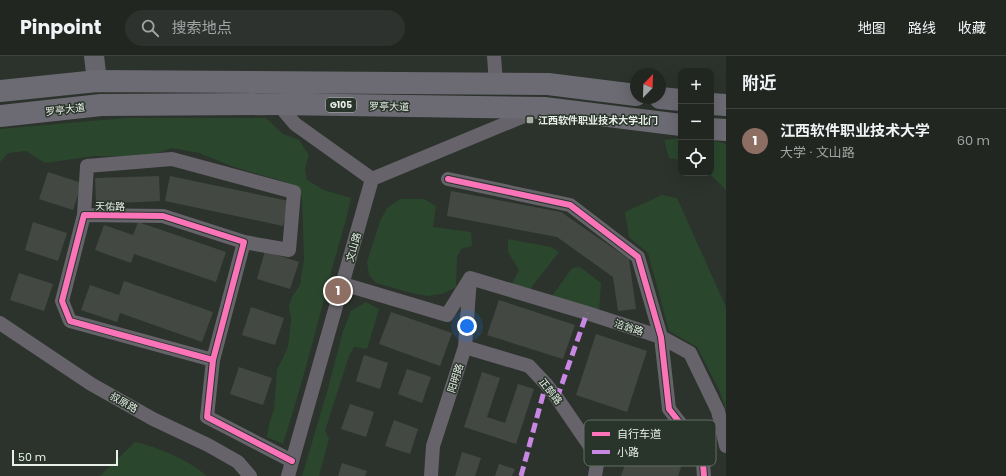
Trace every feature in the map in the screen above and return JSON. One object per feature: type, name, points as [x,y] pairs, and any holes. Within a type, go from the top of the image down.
[{"type":"highway","points":[[0,91],[97,81],[548,84],[630,94]]},
{"type":"highway","points":[[666,99],[678,100]]},
{"type":"highway","name":"罗亭大道","points":[[0,116],[101,105],[278,104],[544,108],[678,125]]},
{"type":"highway","points":[[714,104],[726,105]]},
{"type":"highway","points":[[714,129],[726,130]]},
{"type":"main road","points":[[94,56],[97,81]]},
{"type":"street","points":[[494,56],[496,84]]},
{"type":"street","points":[[278,104],[295,124],[372,179],[544,108]]},
{"type":"street","name":"天佑路","points":[[84,215],[164,216],[244,242],[289,250],[294,192],[172,159],[87,166],[84,215],[62,301],[70,322],[213,360]]},
{"type":"street","points":[[448,178],[570,205],[638,257],[661,337],[669,409],[677,420]]},
{"type":"street","name":"文山路","points":[[288,476],[372,179]]},
{"type":"street","points":[[244,242],[213,360],[207,417],[292,461]]},
{"type":"street","points":[[342,284],[447,315],[470,278]]},
{"type":"street","name":"涪翁路","points":[[470,278],[661,337],[690,353],[718,411],[726,446]]},
{"type":"street","name":"阳明路","points":[[431,476],[433,446],[465,347],[470,278]]},
{"type":"street","name":"叔原路","points":[[0,323],[91,384],[238,462],[250,476]]},
{"type":"street","name":"正鹄路","points":[[465,347],[529,366],[554,394],[584,438]]},
{"type":"street","name":"正鹄路","points":[[595,476],[597,466]]},
{"type":"street","points":[[703,466],[704,476]]},
{"type":"green space","points":[[126,118],[266,118],[283,134],[299,140],[309,155],[305,169],[307,180],[324,190],[351,198],[307,364],[283,444],[267,437],[269,424],[274,409],[277,370],[288,347],[291,320],[289,306],[292,297],[300,285],[304,259],[302,196],[289,183],[234,167],[199,153],[172,148],[146,157],[94,156],[45,163],[26,151],[8,153],[0,162],[0,129]]},
{"type":"green space","points":[[678,138],[678,160],[669,158],[664,140]]},
{"type":"green space","points":[[714,141],[726,144],[726,190],[712,176],[714,176]]},
{"type":"green space","points":[[662,195],[677,198],[726,307],[726,411],[720,392],[697,347],[669,331],[648,253],[629,237],[625,212]]},
{"type":"green space","points":[[400,199],[424,199],[436,206],[433,227],[471,232],[472,246],[461,249],[457,257],[456,287],[442,294],[428,296],[411,293],[376,283],[369,275],[367,262],[380,221],[387,208]]},
{"type":"green space","points":[[508,239],[551,247],[559,252],[528,292],[511,286],[519,270],[508,252]]},
{"type":"green space","points":[[580,267],[601,283],[599,312],[552,296],[572,268]]},
{"type":"green space","points":[[366,302],[379,309],[367,349],[354,347],[349,356],[325,431],[329,439],[319,476],[302,476],[327,392],[343,331],[351,311]]},
{"type":"green space","points":[[135,442],[173,455],[200,470],[207,476],[100,476]]},
{"type":"building","points":[[48,172],[82,183],[73,210],[39,199]]},
{"type":"building","points":[[159,176],[160,201],[96,204],[95,178]]},
{"type":"building","points":[[170,176],[289,201],[283,226],[165,201]]},
{"type":"building","points":[[451,191],[561,212],[629,259],[636,309],[618,311],[613,277],[557,237],[447,216]]},
{"type":"building","points":[[33,222],[67,233],[58,261],[25,250]]},
{"type":"building","points":[[138,222],[226,252],[216,282],[134,254],[131,263],[95,250],[104,225],[133,235]]},
{"type":"building","points":[[265,251],[299,262],[290,289],[257,279]]},
{"type":"building","points":[[19,273],[53,284],[44,311],[10,300]]},
{"type":"building","points":[[124,281],[213,312],[202,342],[120,313],[117,322],[81,310],[90,285],[119,295]]},
{"type":"building","points":[[499,300],[575,325],[563,359],[487,335]]},
{"type":"building","points":[[251,307],[284,318],[275,345],[242,335]]},
{"type":"building","points":[[391,312],[452,333],[440,366],[379,344]]},
{"type":"building","points":[[596,334],[647,351],[627,412],[576,395]]},
{"type":"building","points":[[364,355],[388,363],[380,389],[356,381]]},
{"type":"building","points":[[239,367],[272,378],[263,405],[230,394]]},
{"type":"building","points":[[407,369],[431,377],[422,403],[398,394]]},
{"type":"building","points":[[482,372],[500,378],[487,417],[505,423],[518,384],[534,389],[516,444],[464,427]]},
{"type":"building","points":[[350,404],[374,412],[366,437],[341,429]]},
{"type":"building","points":[[394,420],[418,429],[410,454],[385,446]]},
{"type":"building","points":[[462,452],[481,458],[475,476],[455,476]]},
{"type":"building","points":[[342,463],[367,471],[365,476],[338,476]]},
{"type":"building","points":[[499,464],[515,469],[512,476],[495,476]]},
{"type":"building","points":[[624,466],[681,466],[678,476],[621,476]]},
{"type":"marked path","points":[[557,398],[587,313]]},
{"type":"marked path","points":[[521,476],[546,384]]},
{"type":"cycle path","points":[[448,179],[570,205],[638,257],[661,337],[669,409],[678,420]]},
{"type":"cycle path","points":[[213,360],[70,321],[62,301],[84,215],[163,216],[244,242],[213,360],[207,417],[292,461]]},
{"type":"cycle path","points":[[703,466],[704,476]]},
{"type":"place","name":"江西软件职业技术大学北门","points":[[530,120]]},
{"type":"place","name":"江西软件职业技术大学","points":[[338,291]]}]
